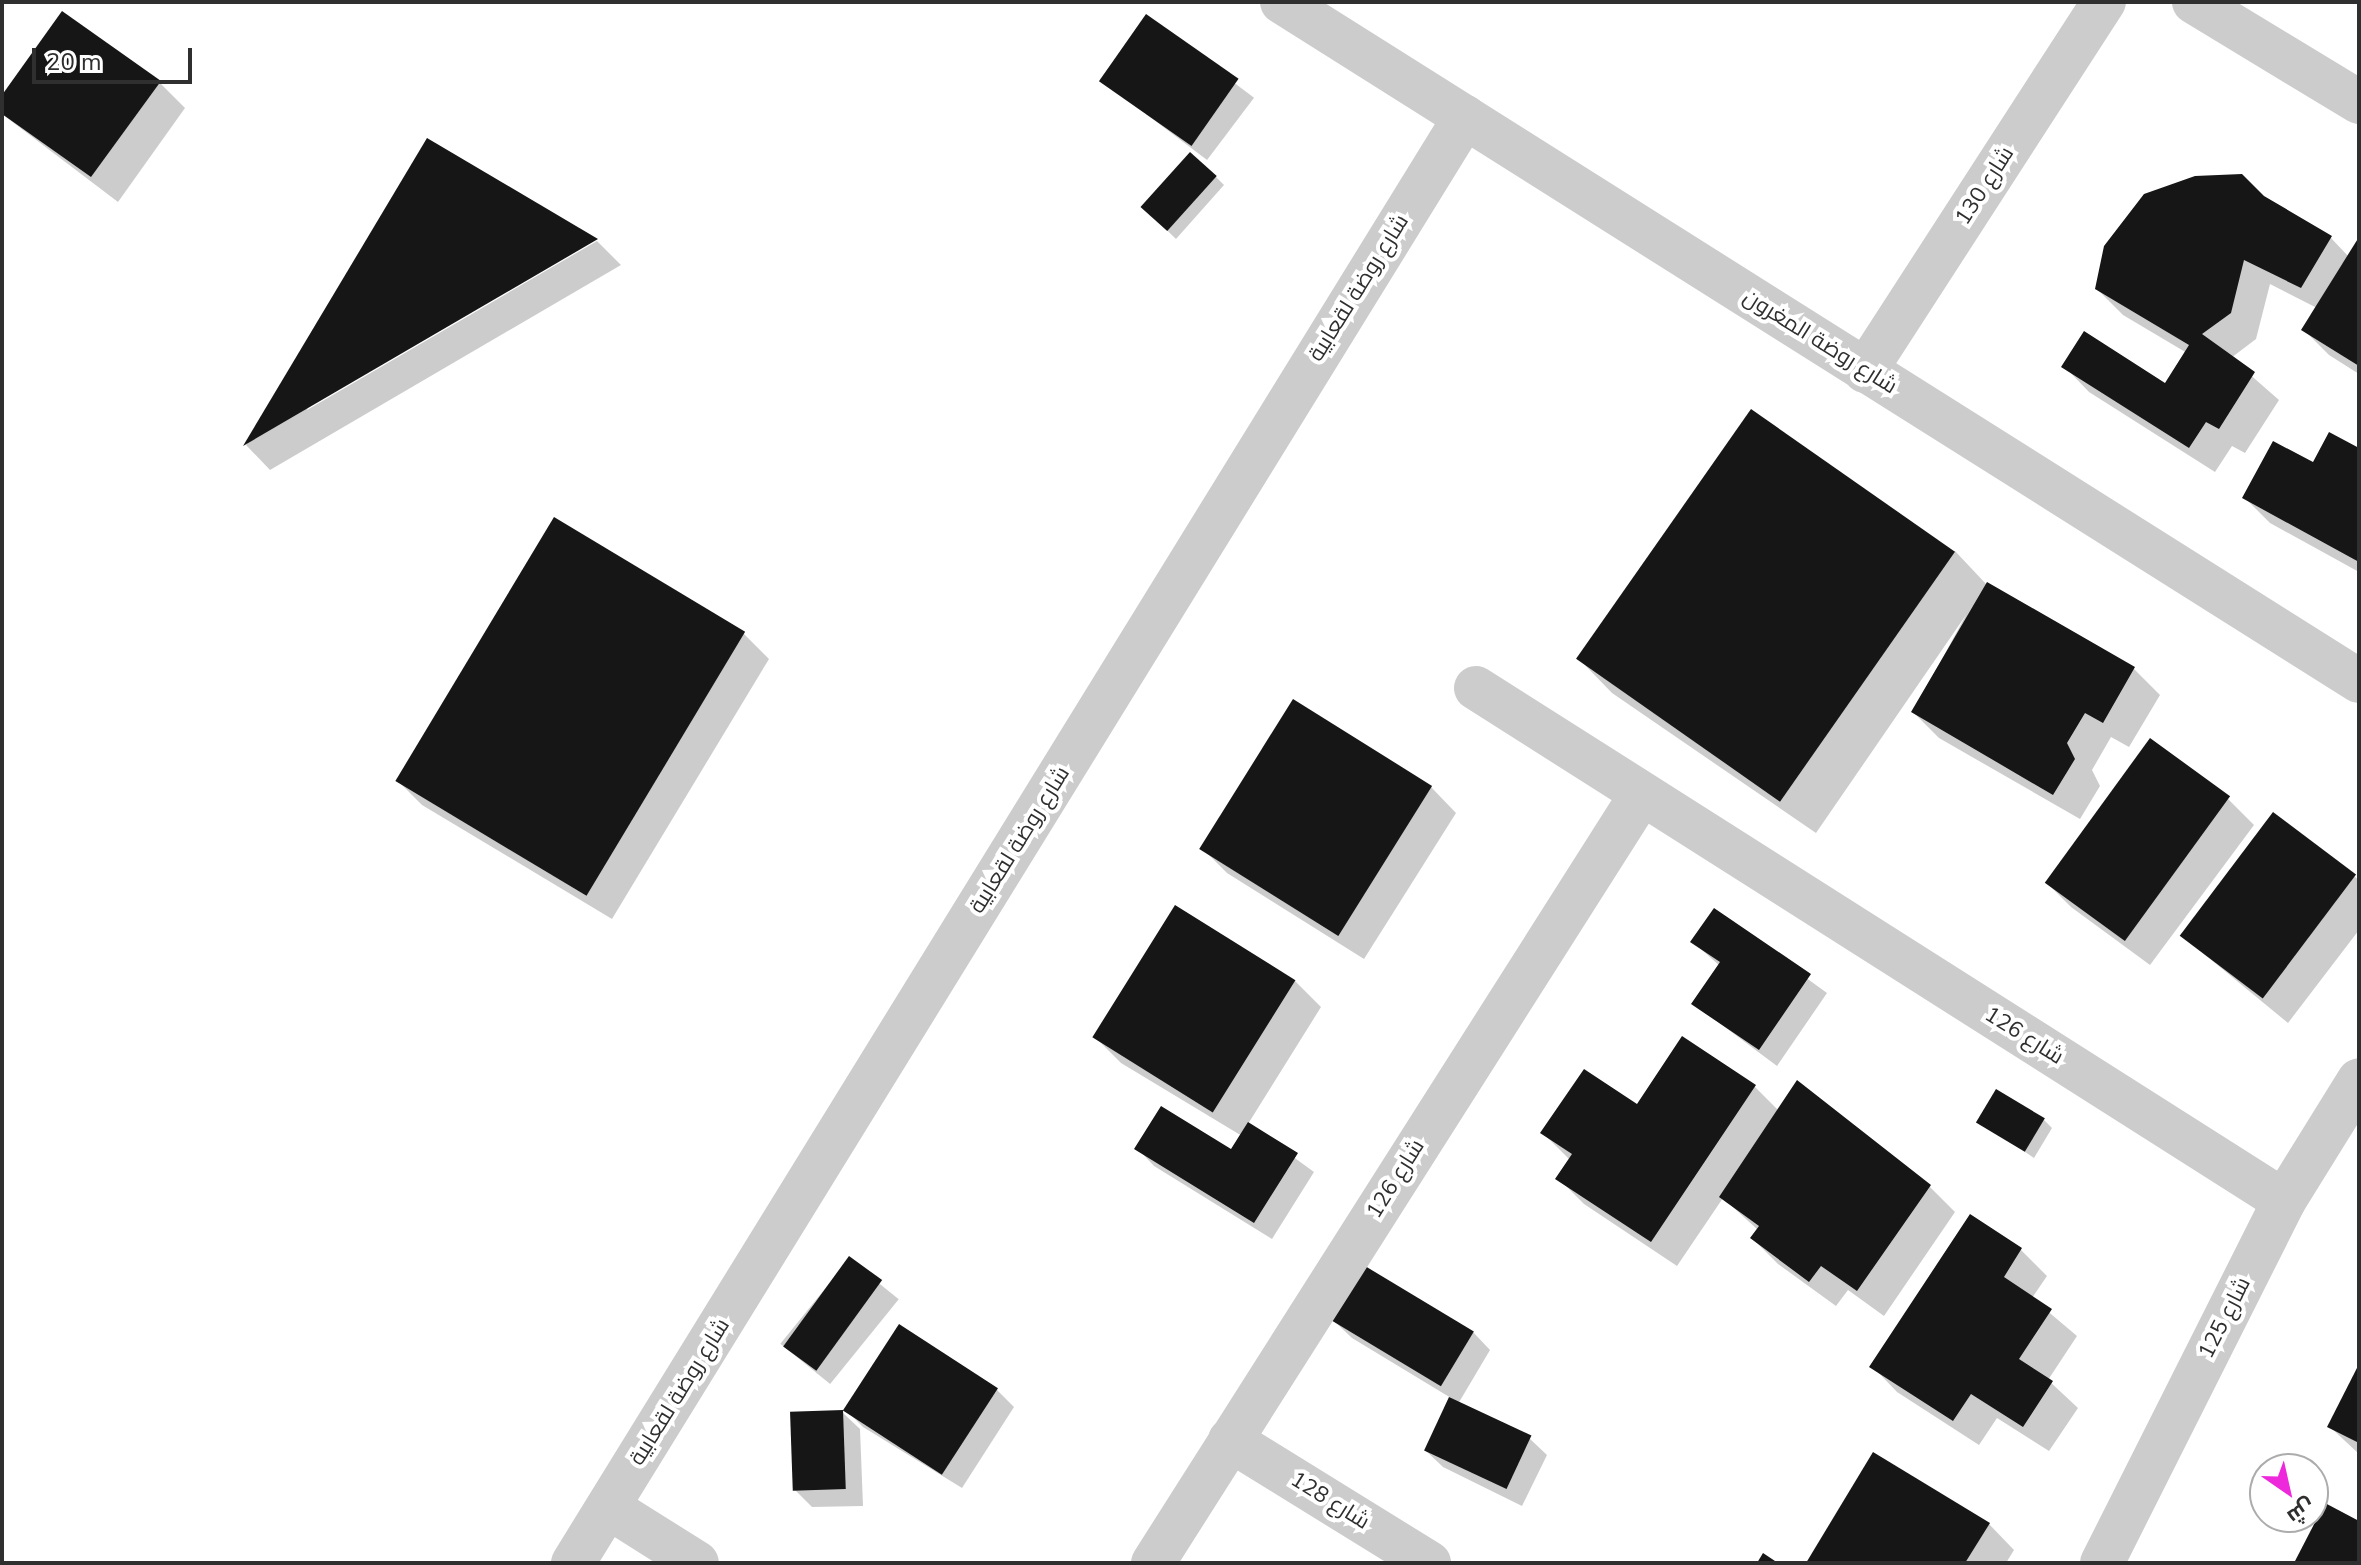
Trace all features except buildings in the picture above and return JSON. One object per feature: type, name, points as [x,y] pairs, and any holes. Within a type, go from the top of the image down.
[{"type":"street","name":"شارع روضة المغرون","points":[[1282,2],[2359,681]]},
{"type":"street","name":"شارع 130","points":[[1865,371],[2104,2]]},
{"type":"street","points":[[2194,2],[2359,102]]},
{"type":"street","name":"شارع روضة لقعابية","points":[[573,1563],[1465,117]]},
{"type":"street","name":"شارع 126","points":[[1476,688],[2284,1201]]},
{"type":"street","name":"شارع 126","points":[[1153,1563],[1641,795]]},
{"type":"street","name":"شارع 125","points":[[2102,1563],[2284,1201],[2359,1080]]},
{"type":"street","name":"شارع 128","points":[[1230,1440],[1429,1563]]},
{"type":"street","points":[[608,1507],[697,1563]]}]
